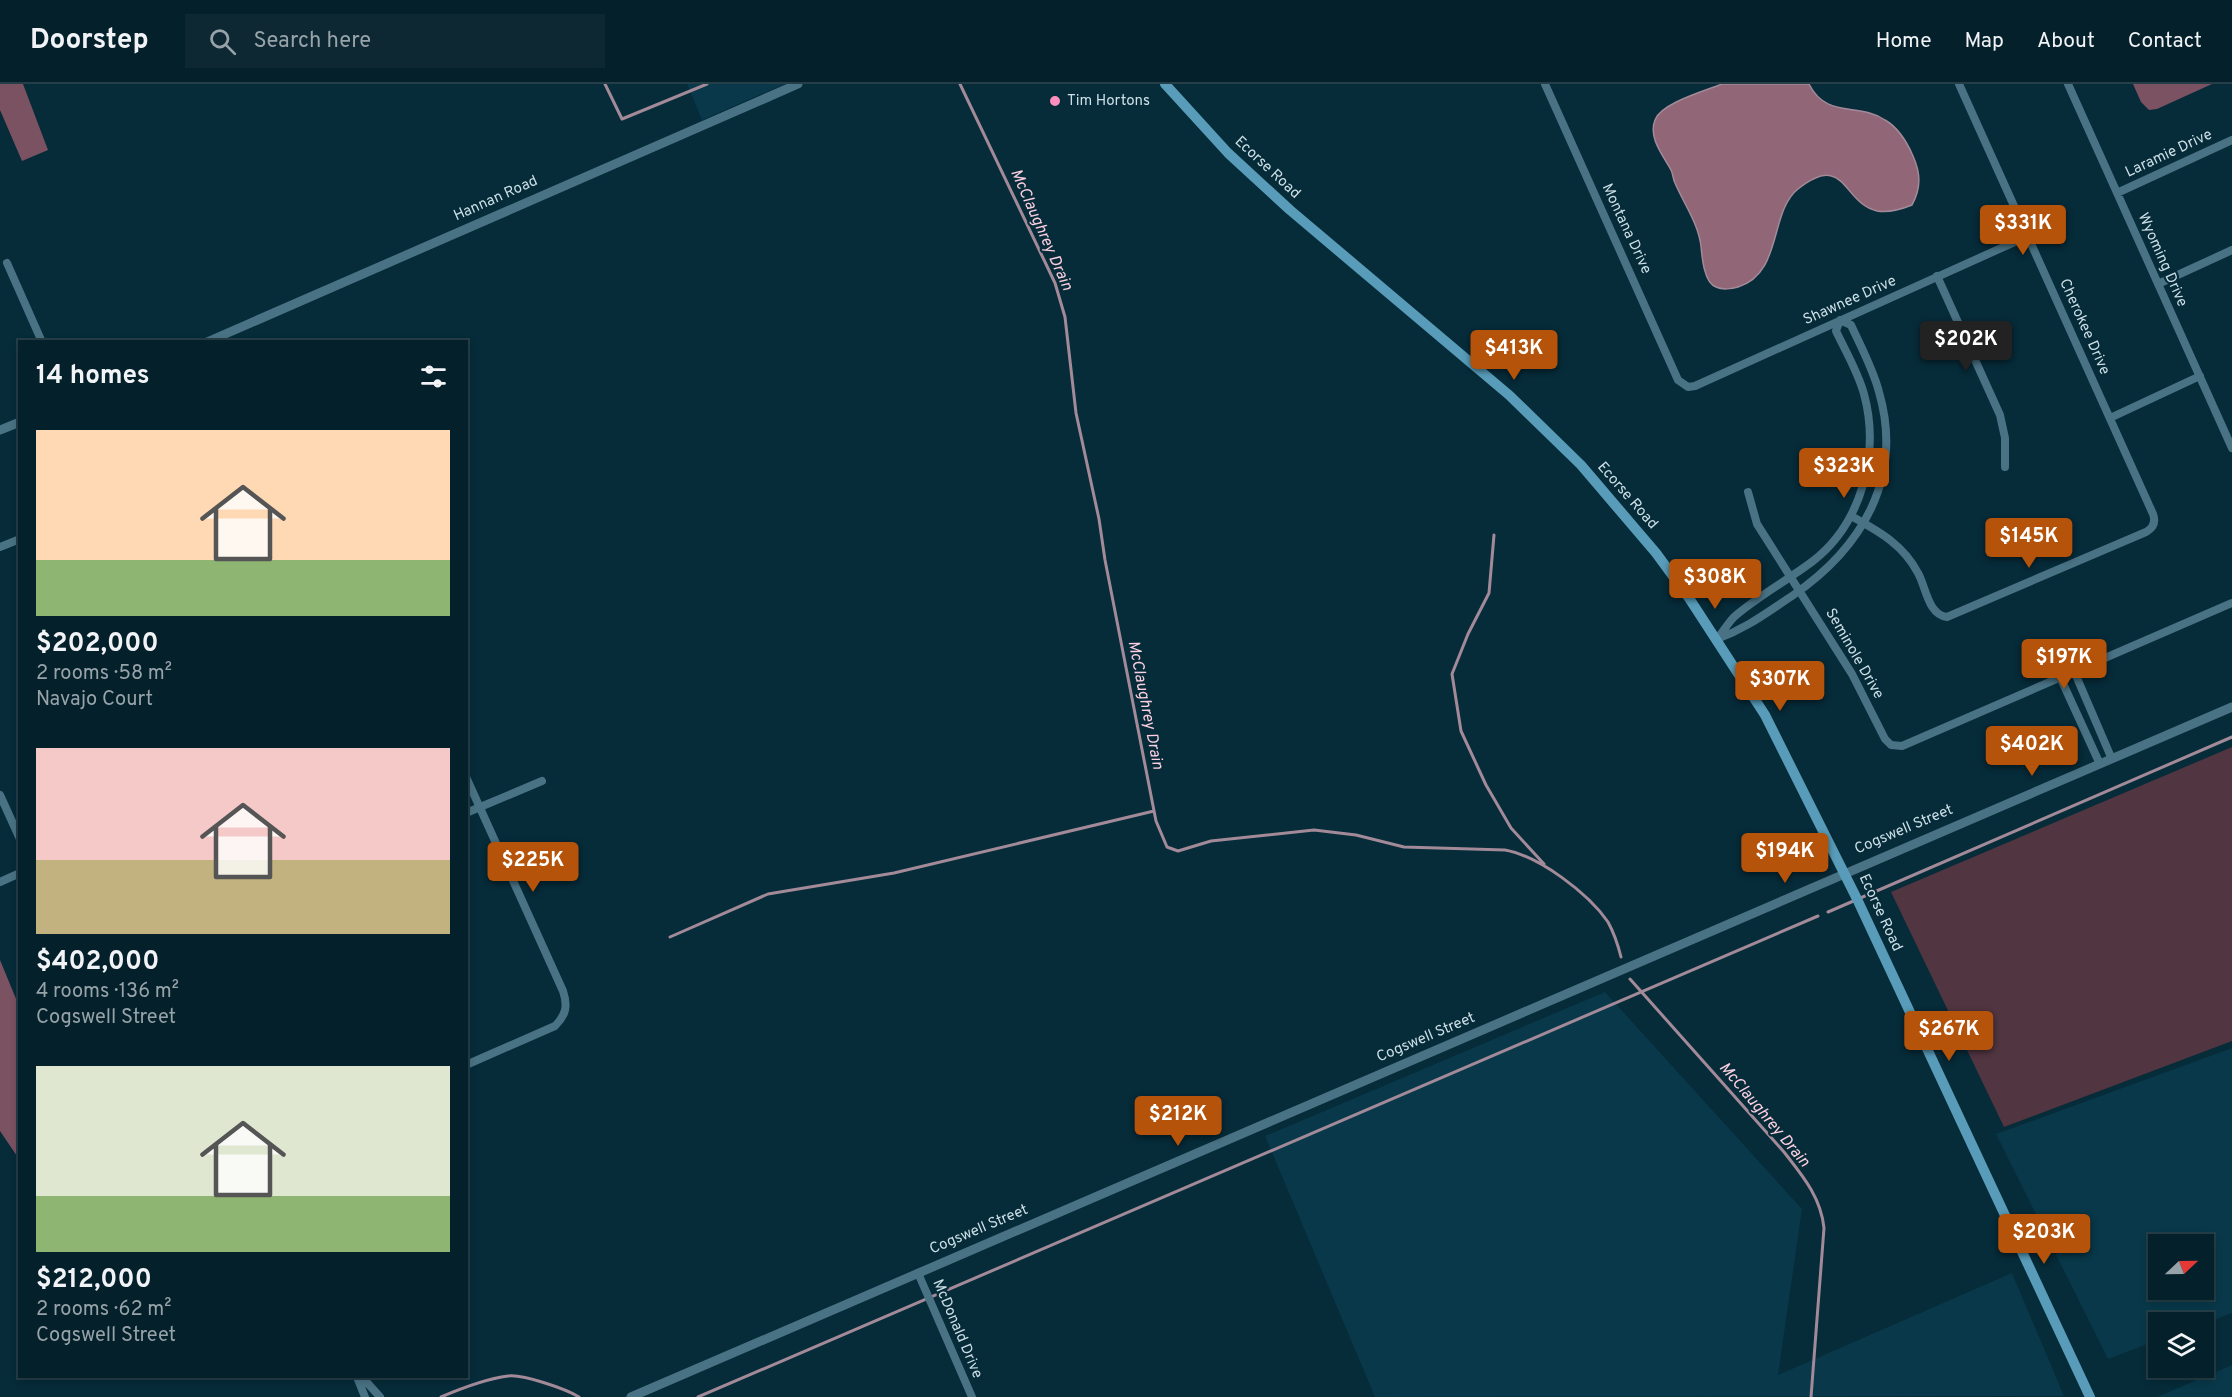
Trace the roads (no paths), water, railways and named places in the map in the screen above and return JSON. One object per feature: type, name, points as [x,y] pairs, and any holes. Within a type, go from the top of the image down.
[{"type":"main road","name":"Ecorse Road","points":[[1165,84],[1228,153],[1290,210],[1509,395],[1581,465],[1656,553],[1717,639],[1766,715],[1844,873],[2090,1397]]},
{"type":"street","name":"Hannan Road","points":[[212,340],[798,84]]},
{"type":"street","name":"Montana Drive","points":[[1545,84],[1678,380],[1683,385]]},
{"type":"street","name":"Cherokee Drive","points":[[1864,523],[1888,537],[1907,556],[1920,575],[1936,614],[1947,617],[2152,528],[2153,514],[1959,84]]},
{"type":"street","name":"Wyoming Drive","points":[[2068,84],[2232,448]]},
{"type":"street","name":"Laramie Drive","points":[[2117,193],[2232,140]]},
{"type":"street","name":"Shawnee Drive","points":[[1683,385],[1695,386],[2028,236]]},
{"type":"street","points":[[2158,284],[2232,250]]},
{"type":"street","points":[[7,263],[41,340]]},
{"type":"street","points":[[1937,276],[2000,415],[2005,438],[2005,467]]},
{"type":"street","points":[[1840,320],[1851,325],[1880,394],[1886,447],[1875,501],[1864,523],[1835,561],[1799,591],[1742,630],[1717,639],[1733,618],[1821,554],[1851,516],[1869,462],[1870,428],[1864,393],[1836,331],[1840,320]]},
{"type":"street","points":[[2110,418],[2200,376]]},
{"type":"street","points":[[0,430],[18,423]]},
{"type":"street","name":"Seminole Drive","points":[[1748,492],[1757,525],[1852,674],[1885,740],[1891,745],[1902,746],[2060,677]]},
{"type":"street","points":[[1851,516],[1864,523]]},
{"type":"street","points":[[0,547],[18,540]]},
{"type":"street","points":[[2098,762],[2060,677],[2232,603]]},
{"type":"street","points":[[2074,671],[2111,757]]},
{"type":"street","name":"Cogswell Street","points":[[631,1397],[2098,762],[2232,707]]},
{"type":"street","points":[[468,781],[563,991],[566,1005],[565,1014],[555,1026],[468,1064]]},
{"type":"street","points":[[468,812],[542,781]]},
{"type":"street","points":[[0,795],[18,835]]},
{"type":"street","points":[[0,882],[18,874]]},
{"type":"street","name":"McDonald Drive","points":[[918,1273],[972,1397]]},
{"type":"street","points":[[359,1378],[365,1397]]},
{"type":"street","points":[[360,1378],[380,1397]]},
{"type":"waterway","points":[[605,84],[622,119],[707,84]]},
{"type":"waterway","name":"McClaughrey Drain","points":[[960,84],[1055,283],[1065,317],[1076,413],[1099,519],[1156,821],[1167,847],[1178,851],[1211,841],[1314,830],[1356,835],[1404,847],[1505,850],[1533,860],[1547,868],[1562,877],[1588,899],[1608,922],[1621,957]]},
{"type":"waterway","points":[[1494,535],[1489,593],[1468,634],[1452,674],[1461,731],[1486,785],[1511,828],[1544,864]]},
{"type":"waterway","points":[[1828,912],[2232,737]]},
{"type":"waterway","points":[[670,937],[768,894],[894,873],[1154,811]]},
{"type":"waterway","points":[[698,1397],[1818,916]]},
{"type":"waterway","name":"McClaughrey Drain","points":[[1630,979],[1784,1152],[1815,1196],[1824,1228],[1811,1397]]},
{"type":"waterway","points":[[441,1397],[465,1387],[508,1376],[524,1377],[579,1397]]},
{"type":"place","name":"Tim Hortons","points":[[1055,101]]}]
